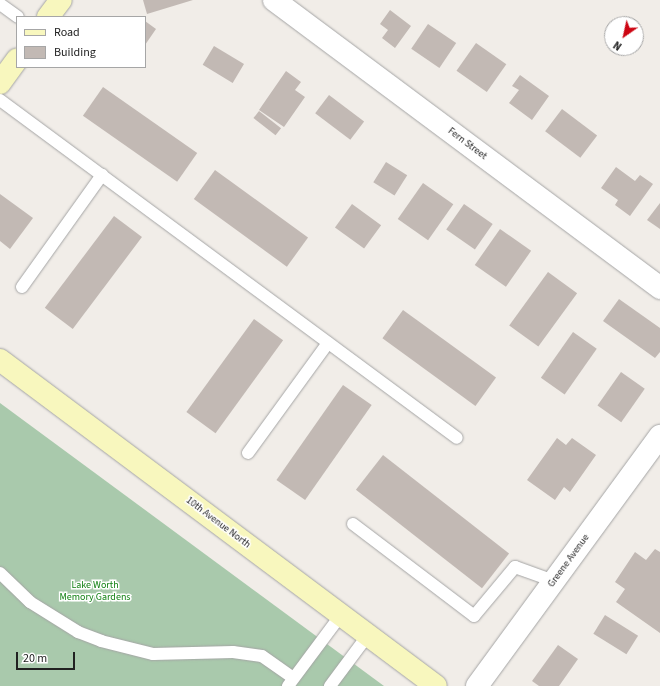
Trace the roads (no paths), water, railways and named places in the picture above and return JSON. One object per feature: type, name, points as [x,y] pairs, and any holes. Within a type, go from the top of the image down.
[{"type":"street","points":[[49,16],[61,0]]},
{"type":"street","name":"Fern Street","points":[[274,0],[660,288]]},
{"type":"street","points":[[0,83],[16,61]]},
{"type":"street","name":"10th Avenue North","points":[[0,360],[436,686]]},
{"type":"street","name":"Greene Avenue","points":[[478,686],[660,436]]},
{"type":"lane","points":[[0,4],[17,16]]},
{"type":"lane","points":[[0,100],[457,438]]},
{"type":"lane","points":[[22,287],[102,175]]},
{"type":"lane","points":[[248,453],[328,343]]},
{"type":"lane","points":[[353,524],[474,616],[515,566],[554,582]]},
{"type":"lane","points":[[0,573],[30,602],[52,617],[78,632],[101,641],[153,654],[232,652],[262,656],[290,682],[341,615]]},
{"type":"lane","points":[[330,686],[368,635]]},
{"type":"park label","name":"Lake Worth Memory Gardens","points":[[95,590]]}]
